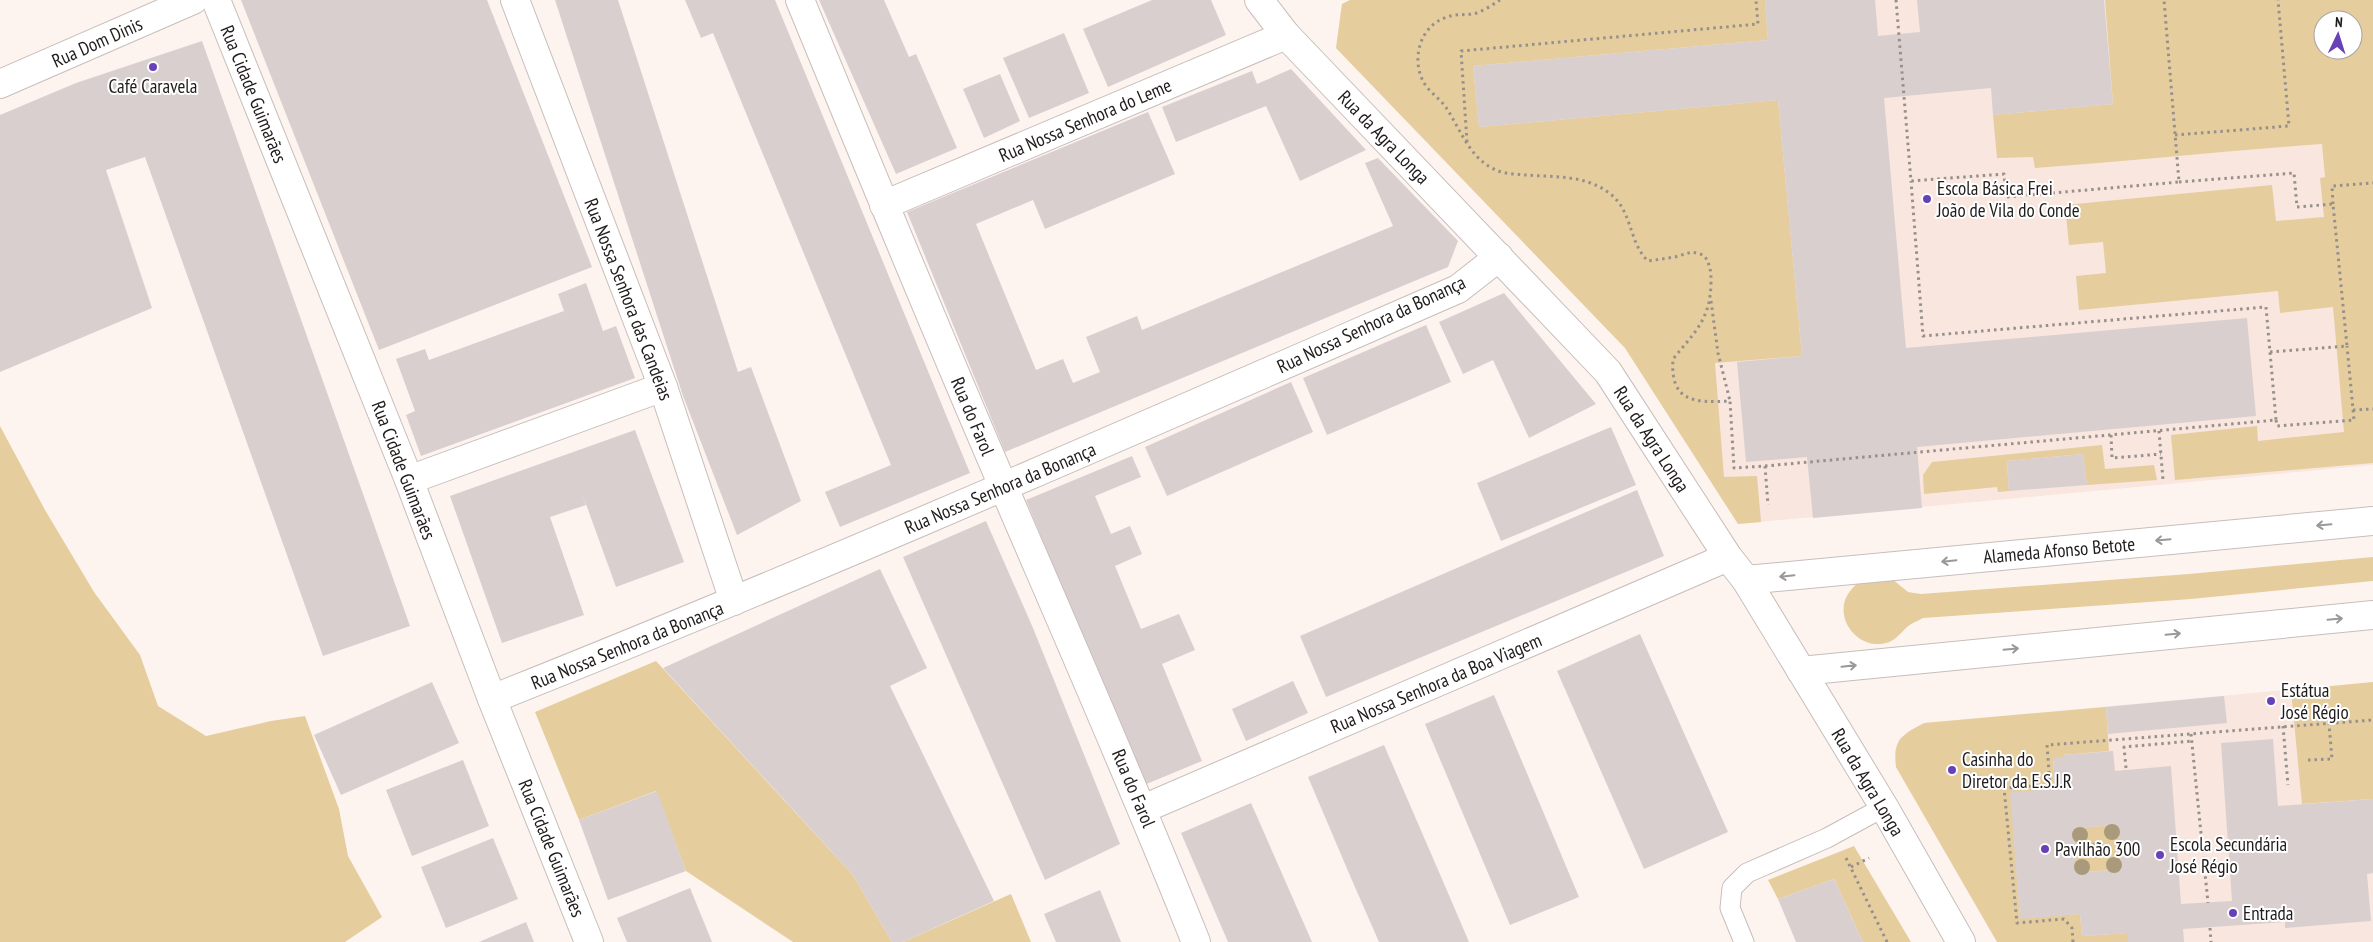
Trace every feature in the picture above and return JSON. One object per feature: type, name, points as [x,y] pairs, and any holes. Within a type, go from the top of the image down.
[{"type":"street","name":"Rua Dom Dinis","points":[[0,84],[193,0]]},
{"type":"street","name":"Rua Cidade Guimarães","points":[[216,0],[409,480],[492,699],[589,942]]},
{"type":"street","name":"Rua Nossa Senhora das Candeias","points":[[515,0],[664,387],[734,602]]},
{"type":"street","name":"Rua do Farol","points":[[800,0],[1003,487],[1144,809],[1196,942]]},
{"type":"street","name":"Rua da Agra Longa","points":[[1259,0],[1286,35],[1608,372],[1728,557],[1746,580],[1884,807],[1962,942]]},
{"type":"street","name":"Rua Nossa Senhora do Leme","points":[[884,205],[1286,35]]},
{"type":"street","name":"Rua Nossa Senhora da Bonança","points":[[492,699],[734,602],[1458,289],[1499,257]]},
{"type":"street","points":[[409,480],[664,387]]},
{"type":"street","name":"Alameda Afonso Betote","points":[[1746,580],[2373,521]]},
{"type":"street","name":"Rua Nossa Senhora da Boa Viagem","points":[[1144,809],[1728,557]]},
{"type":"street","points":[[1801,671],[2373,615]]},
{"type":"lane","points":[[1744,942],[1730,908],[1732,888],[1747,873],[1827,838],[1884,807]]},
{"type":"path","points":[[1500,0],[1474,14],[1445,18],[1434,24],[1423,38],[1417,53],[1419,70],[1425,84],[1447,108],[1476,157],[1492,169],[1508,173],[1574,178],[1591,182],[1610,194],[1624,208],[1640,253],[1648,261],[1692,252],[1704,255],[1711,266],[1710,300],[1718,353],[1730,401],[1734,468],[2276,420]]},
{"type":"path","points":[[1467,143],[1461,51],[1758,24],[1756,0]]},
{"type":"path","points":[[1896,0],[1923,336],[2266,307],[2277,426],[2354,420],[2332,186],[2373,183]]},
{"type":"path","points":[[2164,0],[2179,182]]},
{"type":"path","points":[[2176,135],[2289,126],[2278,0]]},
{"type":"path","points":[[1911,181],[2004,174],[2006,197],[2294,173],[2297,207],[2333,204]]},
{"type":"path","points":[[1710,300],[1707,313],[1673,359],[1674,384],[1682,394],[1692,400],[1730,401]]},
{"type":"path","points":[[2270,352],[2347,346]]},
{"type":"path","points":[[2353,410],[2373,409]]},
{"type":"path","points":[[2159,431],[2163,480]]},
{"type":"path","points":[[2111,435],[2112,458],[2161,454]]},
{"type":"path","points":[[1765,466],[1768,504]]},
{"type":"path","points":[[2073,942],[2072,928],[2064,919],[2016,923],[2004,788],[2050,785],[2047,745],[2373,720]]},
{"type":"path","points":[[2308,760],[2332,759],[2329,724]]},
{"type":"path","points":[[2283,726],[2288,785]]},
{"type":"path","points":[[2191,734],[2208,903]]},
{"type":"path","points":[[2126,768],[2124,747],[2192,741]]},
{"type":"path","points":[[1844,855],[1887,942]]},
{"type":"path","points":[[1850,867],[1869,858]]},
{"type":"path","points":[[2210,928],[2211,942]]},
{"type":"shaded area","name":"Escola Básica Frei João de Vila do Conde","points":[[1350,0],[2373,0],[2373,465],[1738,524],[1625,348],[1336,48],[1342,4]]},
{"type":"shaded area","points":[[1350,0],[1765,0],[1768,40],[1473,66],[1479,127],[1778,100],[1802,356],[1715,363],[1724,477],[1757,476],[1761,522],[1738,524],[1625,348],[1336,48],[1342,4]]},
{"type":"shaded area","points":[[2105,0],[2373,0],[2373,463],[2175,480],[2171,435],[2257,426],[2258,441],[2344,432],[2333,307],[2280,313],[2278,291],[2079,310],[2076,276],[2106,273],[2103,242],[2069,245],[2065,205],[2272,185],[2276,221],[2324,217],[2320,178],[2325,177],[2322,144],[2035,168],[2033,157],[1997,158],[1993,115],[2113,104]]},
{"type":"shaded area","points":[[0,426],[45,510],[94,592],[140,655],[158,706],[206,736],[271,721],[305,716],[339,809],[348,856],[382,917],[345,942],[0,942]]},
{"type":"shaded area","points":[[2102,445],[2105,469],[2154,465],[2157,480],[2087,485],[2083,454],[2007,461],[2009,491],[1998,492],[1997,487],[1924,494],[1923,475],[1932,462]]},
{"type":"shaded area","points":[[2373,557],[2373,581],[2191,599],[1923,618],[1912,623],[1892,641],[1881,644],[1872,644],[1857,637],[1851,631],[1844,616],[1845,600],[1849,592],[1859,581],[1892,579],[1908,592],[1921,594],[2189,574]]},
{"type":"shaded area","points":[[656,661],[853,875],[892,942],[793,942],[686,871],[656,791],[579,820],[535,712]]},
{"type":"shaded area","name":"Escola Secundária José Régio","points":[[2373,682],[2373,942],[1997,942],[1896,767],[1895,750],[1899,739],[1924,723]]},
{"type":"shaded area","points":[[2373,682],[2373,799],[2302,804],[2291,690]]},
{"type":"shaded area","points":[[2106,707],[2109,751],[2063,755],[2063,758],[2053,758],[2055,789],[2011,793],[2020,918],[2080,914],[2082,936],[2128,933],[2128,942],[1997,942],[1896,767],[1897,744],[1904,735],[1924,723]]},
{"type":"shaded area","points":[[2118,825],[2121,869],[2077,873],[2074,828]]},
{"type":"shaded area","points":[[1854,846],[1911,942],[1863,942],[1834,879],[1778,899],[1768,880]]},
{"type":"shaded area","points":[[1011,894],[1031,942],[903,942]]},
{"type":"building","points":[[241,0],[487,0],[592,267],[379,350]]},
{"type":"building","points":[[555,0],[618,0],[738,372],[751,367],[801,501],[737,535],[683,396]]},
{"type":"building","points":[[685,0],[775,0],[970,473],[840,527],[825,492],[891,465],[713,33],[701,38]]},
{"type":"building","points":[[819,0],[884,0],[909,57],[916,54],[957,148],[896,174]]},
{"type":"building","points":[[1152,0],[1211,0],[1226,35],[1108,87],[1083,29]]},
{"type":"building","points":[[1765,0],[1875,0],[1878,36],[1920,32],[1917,0],[2104,0],[2113,104],[1993,115],[1991,88],[1884,98],[1906,348],[2247,318],[2256,416],[1917,447],[1922,508],[1813,518],[1807,457],[1746,462],[1737,362],[1802,356],[1778,100],[1479,127],[1473,66],[1768,40]]},
{"type":"building","points":[[1064,33],[1089,93],[1029,118],[1003,58]]},
{"type":"building","points":[[202,41],[410,626],[323,656],[145,157],[106,170],[152,308],[0,372],[0,115],[76,83]]},
{"type":"building","points":[[1291,69],[1366,150],[1300,181],[1266,106],[1176,142],[1162,107],[1252,71],[1257,84]]},
{"type":"building","points":[[1000,74],[1020,121],[984,138],[963,89]]},
{"type":"building","points":[[1148,112],[1175,174],[1045,229],[1033,200],[976,224],[1036,370],[1063,359],[1073,383],[1100,372],[1086,337],[1137,316],[1142,330],[1393,226],[1365,163],[1378,158],[1458,241],[1448,267],[1005,452],[907,212]]},
{"type":"building","points":[[586,283],[603,331],[616,326],[635,378],[421,456],[406,415],[415,411],[396,359],[425,349],[429,360],[564,311],[558,294]]},
{"type":"building","points":[[1504,293],[1596,404],[1529,438],[1493,360],[1463,374],[1439,322]]},
{"type":"building","points":[[1426,325],[1451,382],[1327,435],[1303,378]]},
{"type":"building","points":[[1291,382],[1313,432],[1167,496],[1145,447]]},
{"type":"building","points":[[1611,427],[1636,485],[1501,541],[1477,483]]},
{"type":"building","points":[[635,430],[684,562],[616,587],[582,493],[586,505],[550,517],[584,615],[502,643],[450,496]]},
{"type":"building","points":[[2083,454],[2087,485],[2009,491],[2007,461]]},
{"type":"building","points":[[1132,456],[1141,477],[1095,496],[1111,534],[1130,526],[1142,554],[1115,566],[1141,629],[1179,614],[1195,650],[1162,664],[1202,761],[1144,785],[1026,500]]},
{"type":"building","points":[[1637,490],[1664,556],[1326,697],[1300,636]]},
{"type":"building","points":[[986,521],[1033,628],[1120,844],[1045,880],[903,557]]},
{"type":"building","points":[[880,569],[927,668],[890,686],[994,901],[903,942],[892,942],[853,875],[663,668]]},
{"type":"building","points":[[1640,634],[1728,832],[1644,869],[1557,671]]},
{"type":"building","points":[[1293,681],[1308,713],[1246,741],[1232,709]]},
{"type":"building","points":[[432,682],[459,743],[341,795],[314,735]]},
{"type":"building","points":[[1494,695],[1579,897],[1510,925],[1425,724]]},
{"type":"building","points":[[2224,696],[2227,723],[2108,734],[2106,707]]},
{"type":"building","points":[[2273,739],[2278,806],[2373,799],[2373,873],[2367,874],[2371,921],[2285,928],[2285,922],[2183,929],[2184,942],[2128,942],[2128,933],[2082,936],[2080,914],[2020,919],[2010,792],[2055,789],[2053,758],[2063,758],[2063,755],[2113,751],[2115,771],[2171,766],[2181,904],[2232,901],[2221,743]],"holes":[[[2118,825],[2121,869],[2077,873],[2074,828]]]},
{"type":"building","points":[[1384,745],[1469,942],[1379,942],[1351,878],[1308,777]]},
{"type":"building","points":[[463,760],[489,826],[412,856],[386,790]]},
{"type":"building","name":"Casinha do Diretor da E.S.J.R","points":[[1947,766],[1958,766],[1957,775],[1947,774]]},
{"type":"building","points":[[657,791],[686,871],[608,900],[579,820]]},
{"type":"building","points":[[1251,803],[1312,942],[1228,942],[1181,833]]},
{"type":"building","points":[[493,838],[518,899],[446,928],[421,867]]},
{"type":"building","points":[[1834,879],[1863,942],[1796,942],[1778,899]]},
{"type":"building","points":[[690,888],[712,942],[627,942],[617,918]]},
{"type":"building","points":[[1100,890],[1121,942],[1056,942],[1044,914]]},
{"type":"building","points":[[526,922],[534,942],[479,942]]},
{"type":"place","name":"Café Caravela","points":[[153,67]]},
{"type":"place","name":"Escola Básica Frei João de Vila do Conde","points":[[1927,199]]},
{"type":"place","name":"Estátua José Régio","points":[[2271,701]]},
{"type":"place","name":"Casinha do Diretor da E.S.J.R","points":[[1952,770]]},
{"type":"place","name":"Pavilhão 300","points":[[2045,849]]},
{"type":"place","name":"Escola Secundária José Régio","points":[[2160,855]]},
{"type":"place","name":"Entrada","points":[[2233,913]]}]
